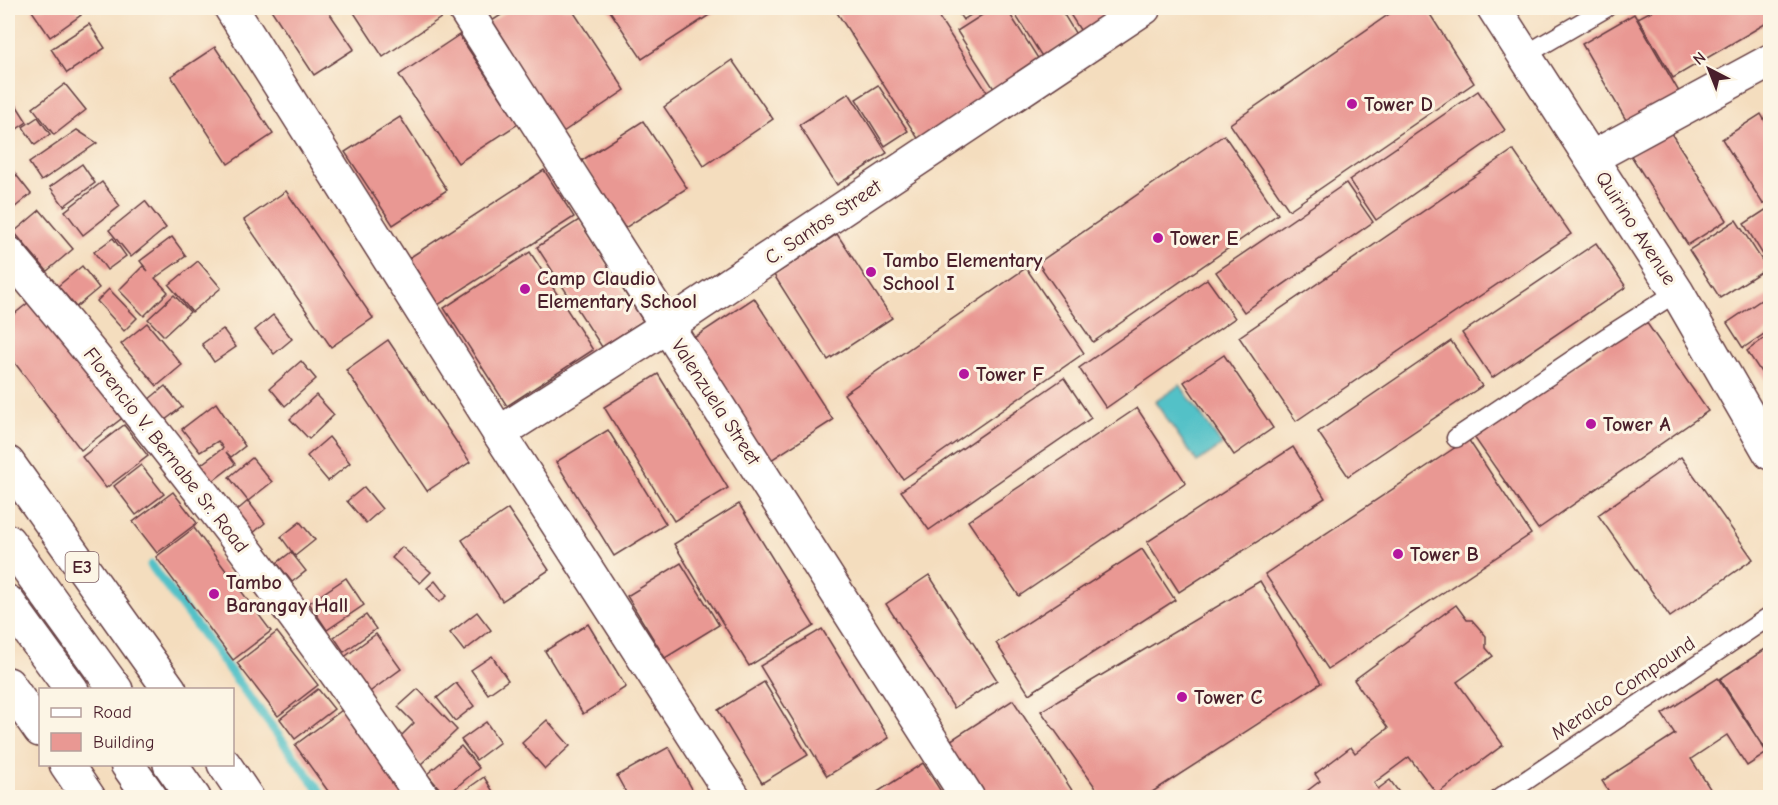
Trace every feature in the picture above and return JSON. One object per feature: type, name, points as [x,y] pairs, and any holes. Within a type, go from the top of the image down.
[{"type":"main road","points":[[231,8],[499,433],[734,798]]},
{"type":"main road","name":"Valenzuela Street","points":[[464,8],[968,798]]},
{"type":"main road","name":"C. Santos Street","points":[[499,433],[668,326],[1144,8]]},
{"type":"main road","name":"Quirino Avenue","points":[[1494,8],[1677,292],[1770,453]]},
{"type":"main road","points":[[1591,158],[1770,61]]},
{"type":"main road","name":"Florencio V. Bernabe Sr. Road","points":[[8,253],[154,431],[251,557],[361,707],[423,798]]},
{"type":"main road","name":"E3","points":[[8,463],[169,688]]},
{"type":"main road","points":[[8,541],[115,688]]},
{"type":"main road","points":[[8,602],[71,688]]},
{"type":"main road","points":[[8,684],[39,729]]},
{"type":"main road","points":[[67,766],[89,798]]},
{"type":"main road","points":[[128,766],[151,798]]},
{"type":"main road","points":[[171,766],[194,798]]},
{"type":"main road","points":[[225,766],[247,798]]},
{"type":"lane","points":[[1525,55],[1605,8]]},
{"type":"lane","points":[[1456,438],[1677,292]]},
{"type":"lane","name":"Meralco Compound","points":[[1500,798],[1770,616]]},
{"type":"water","points":[[1180,385],[1222,445],[1197,462],[1155,402]]},
{"type":"building","points":[[37,8],[75,8],[81,15],[50,37],[32,11]]},
{"type":"building","points":[[270,8],[326,8],[354,49],[314,75]]},
{"type":"building","points":[[351,8],[449,8],[451,11],[383,57]]},
{"type":"building","points":[[512,8],[571,8],[625,90],[560,134],[487,24]]},
{"type":"building","points":[[608,8],[720,8],[642,59]]},
{"type":"building","points":[[834,8],[933,8],[989,95],[919,140]]},
{"type":"building","points":[[955,8],[982,8],[963,20]]},
{"type":"building","points":[[993,8],[1006,8],[1041,63],[996,92],[957,31]]},
{"type":"building","points":[[1011,8],[1060,8],[1077,36],[1043,58]]},
{"type":"building","points":[[1066,8],[1122,8],[1082,33]]},
{"type":"building","name":"Tower D","points":[[1398,8],[1426,8],[1474,83],[1289,210],[1230,124]]},
{"type":"building","points":[[1657,8],[1770,8],[1770,21],[1673,78],[1638,18]]},
{"type":"building","points":[[1634,14],[1682,97],[1630,127],[1582,44]]},
{"type":"building","points":[[89,24],[105,48],[67,73],[51,49]]},
{"type":"building","points":[[459,35],[518,124],[458,163],[399,75]]},
{"type":"building","points":[[215,47],[273,134],[228,164],[171,76]]},
{"type":"building","points":[[732,60],[773,119],[704,166],[664,107]]},
{"type":"building","points":[[65,84],[86,110],[54,135],[33,108]]},
{"type":"building","points":[[878,85],[908,131],[885,146],[856,99]]},
{"type":"building","points":[[1478,91],[1505,130],[1376,220],[1349,180]]},
{"type":"building","points":[[849,93],[887,153],[837,185],[799,125]]},
{"type":"building","points":[[15,103],[27,122],[8,135],[8,108]]},
{"type":"building","points":[[1761,114],[1770,130],[1770,199],[1763,204],[1722,139]]},
{"type":"building","points":[[38,117],[50,134],[35,145],[23,127]]},
{"type":"building","points":[[400,117],[447,190],[393,225],[345,152]]},
{"type":"building","points":[[643,121],[687,188],[625,228],[581,161]]},
{"type":"building","points":[[77,130],[97,143],[41,181],[29,163]]},
{"type":"building","points":[[1669,130],[1727,220],[1688,245],[1630,154]]},
{"type":"building","name":"Tower E","points":[[1224,135],[1278,214],[1093,342],[1038,263]]},
{"type":"building","points":[[1513,150],[1571,234],[1296,421],[1239,337]]},
{"type":"building","points":[[82,164],[95,183],[64,206],[50,187]]},
{"type":"building","points":[[10,167],[31,194],[8,213],[8,169]]},
{"type":"building","points":[[544,170],[574,217],[438,305],[409,258]]},
{"type":"building","points":[[102,182],[120,206],[83,235],[65,211]]},
{"type":"building","points":[[1346,183],[1373,222],[1244,312],[1216,272]]},
{"type":"building","points":[[286,191],[373,318],[331,347],[244,220]]},
{"type":"building","points":[[145,201],[166,228],[131,257],[109,230]]},
{"type":"building","points":[[1770,207],[1770,266],[1744,224]]},
{"type":"building","points":[[40,210],[73,249],[47,271],[14,232]]},
{"type":"building","points":[[579,220],[643,321],[602,347],[537,247]]},
{"type":"building","points":[[1736,220],[1767,268],[1720,298],[1689,250]]},
{"type":"building","points":[[837,234],[892,318],[828,360],[774,275]]},
{"type":"building","points":[[172,237],[186,256],[155,278],[168,292],[144,316],[119,290],[143,266],[148,271],[140,261]]},
{"type":"building","points":[[113,238],[126,256],[107,270],[94,252]]},
{"type":"building","points":[[1596,243],[1626,287],[1492,378],[1462,333]]},
{"type":"building","points":[[530,252],[593,350],[507,406],[444,308]]},
{"type":"building","points":[[198,261],[221,288],[192,312],[169,285]]},
{"type":"building","points":[[82,266],[99,288],[76,307],[58,286]]},
{"type":"building","name":"Tower F","points":[[1026,268],[1084,353],[903,479],[844,394]]},
{"type":"building","points":[[1207,279],[1235,318],[1106,408],[1079,368]]},
{"type":"building","points":[[109,289],[137,318],[124,331],[97,301]]},
{"type":"building","points":[[39,294],[130,412],[81,450],[8,354],[8,319]]},
{"type":"building","points":[[1770,294],[1770,330],[1743,348],[1727,323]]},
{"type":"building","points":[[174,295],[190,312],[164,336],[148,319]]},
{"type":"building","points":[[754,298],[833,420],[768,462],[689,341]]},
{"type":"building","points":[[273,315],[292,339],[274,354],[255,330]]},
{"type":"building","name":"Tower A","points":[[1644,319],[1708,411],[1538,529],[1474,437]]},
{"type":"building","points":[[147,323],[182,365],[157,386],[121,344]]},
{"type":"building","points":[[223,329],[236,347],[214,362],[202,344]]},
{"type":"building","points":[[1770,334],[1770,386],[1747,351]]},
{"type":"building","points":[[388,340],[470,462],[427,491],[346,370]]},
{"type":"building","points":[[1451,341],[1482,386],[1348,476],[1318,432]]},
{"type":"building","points":[[1224,355],[1273,428],[1234,455],[1184,382]]},
{"type":"building","points":[[301,361],[316,379],[285,406],[270,388]]},
{"type":"building","points":[[658,374],[728,488],[674,521],[604,407]]},
{"type":"building","points":[[1064,378],[1091,418],[929,530],[901,491]]},
{"type":"building","points":[[165,386],[182,407],[165,420],[148,400]]},
{"type":"building","points":[[316,395],[334,415],[309,439],[290,419]]},
{"type":"building","points":[[216,403],[245,446],[231,457],[226,452],[235,464],[210,483],[199,466],[223,448],[218,441],[200,452],[182,429]]},
{"type":"building","points":[[1137,408],[1186,483],[1019,596],[968,521]]},
{"type":"building","points":[[124,425],[148,456],[106,488],[82,457]]},
{"type":"building","points":[[608,430],[666,524],[614,556],[556,462]]},
{"type":"building","points":[[329,437],[350,463],[328,481],[307,456]]},
{"type":"building","name":"Tower B","points":[[1468,439],[1531,534],[1328,669],[1265,574]]},
{"type":"building","points":[[1293,447],[1325,498],[1179,592],[1147,542]]},
{"type":"building","points":[[1681,457],[1753,559],[1670,617],[1598,515]]},
{"type":"building","points":[[252,458],[272,482],[248,501],[229,477]]},
{"type":"building","points":[[141,465],[164,494],[136,515],[114,486]]},
{"type":"building","points":[[364,487],[382,509],[366,523],[347,501]]},
{"type":"building","points":[[173,492],[197,523],[157,553],[133,522]]},
{"type":"building","points":[[248,501],[265,523],[245,540],[228,518]]},
{"type":"building","points":[[739,504],[814,626],[749,666],[674,544]]},
{"type":"building","points":[[508,509],[549,570],[502,601],[462,540]]},
{"type":"building","points":[[300,522],[315,540],[295,556],[281,537]]},
{"type":"building","name":"Tambo Barangay Hall","points":[[194,528],[271,631],[233,660],[156,557]]},
{"type":"building","points":[[402,547],[431,572],[420,583],[392,558]]},
{"type":"building","points":[[1142,549],[1175,600],[1029,694],[996,643]]},
{"type":"building","points":[[291,552],[306,571],[292,582],[277,563]]},
{"type":"building","points":[[681,563],[719,625],[665,658],[627,596]]},
{"type":"building","points":[[929,575],[997,680],[954,708],[886,604]]},
{"type":"building","points":[[346,578],[364,605],[327,630],[309,603]]},
{"type":"building","points":[[435,581],[447,596],[439,602],[427,588]]},
{"type":"building","name":"Tower C","points":[[1260,581],[1321,683],[1143,798],[1103,798],[1041,711]]},
{"type":"building","points":[[1456,605],[1467,620],[1472,620],[1486,636],[1486,648],[1493,656],[1457,682],[1503,745],[1437,794],[1409,757],[1374,783],[1378,789],[1390,780],[1403,798],[1298,798],[1320,781],[1315,774],[1351,747],[1355,753],[1388,728],[1354,680]]},
{"type":"building","points":[[477,612],[491,630],[464,651],[450,633]]},
{"type":"building","points":[[366,615],[376,629],[344,652],[334,637]]},
{"type":"building","points":[[588,624],[626,687],[583,714],[545,651]]},
{"type":"building","points":[[822,629],[889,738],[827,776],[760,666]]},
{"type":"building","points":[[277,632],[318,685],[278,716],[237,663]]},
{"type":"building","points":[[376,634],[401,669],[364,696],[339,661]]},
{"type":"building","points":[[1770,646],[1770,756],[1720,679]]},
{"type":"building","points":[[492,656],[508,680],[488,694],[471,670]]},
{"type":"building","points":[[1718,678],[1767,753],[1747,766],[1727,735],[1691,759],[1716,798],[1613,798],[1602,781],[1675,734],[1662,714]]},
{"type":"building","points":[[764,682],[808,755],[762,783],[718,710]]},
{"type":"building","points":[[456,683],[474,706],[455,721],[437,698]]},
{"type":"building","points":[[318,689],[334,709],[295,739],[280,719]]},
{"type":"building","points":[[418,689],[457,730],[421,764],[398,739],[414,723],[398,707]]},
{"type":"building","points":[[1013,700],[1077,798],[976,798],[942,746]]},
{"type":"building","points":[[349,705],[409,798],[333,798],[295,745]]},
{"type":"building","points":[[547,720],[570,746],[545,769],[522,743]]},
{"type":"building","points":[[486,722],[500,742],[476,760],[461,740]]},
{"type":"building","points":[[461,746],[479,768],[446,796],[427,774]]},
{"type":"building","points":[[669,747],[697,798],[629,798],[617,776]]},
{"type":"building","points":[[923,763],[945,798],[868,798]]},
{"type":"building","points":[[484,777],[497,798],[462,798],[460,794]]},
{"type":"waterway","points":[[151,565],[325,798]]},
{"type":"place","name":"Tower D","points":[[1352,104]]},
{"type":"place","name":"Tower E","points":[[1158,238]]},
{"type":"place","name":"Tambo Elementary School I","points":[[871,272]]},
{"type":"place","name":"Camp Claudio Elementary School","points":[[525,289]]},
{"type":"place","name":"Tower F","points":[[964,374]]},
{"type":"place","name":"Tower A","points":[[1591,424]]},
{"type":"place","name":"Tower B","points":[[1398,554]]},
{"type":"place","name":"Tambo Barangay Hall","points":[[214,594]]},
{"type":"place","name":"Tower C","points":[[1182,697]]}]
